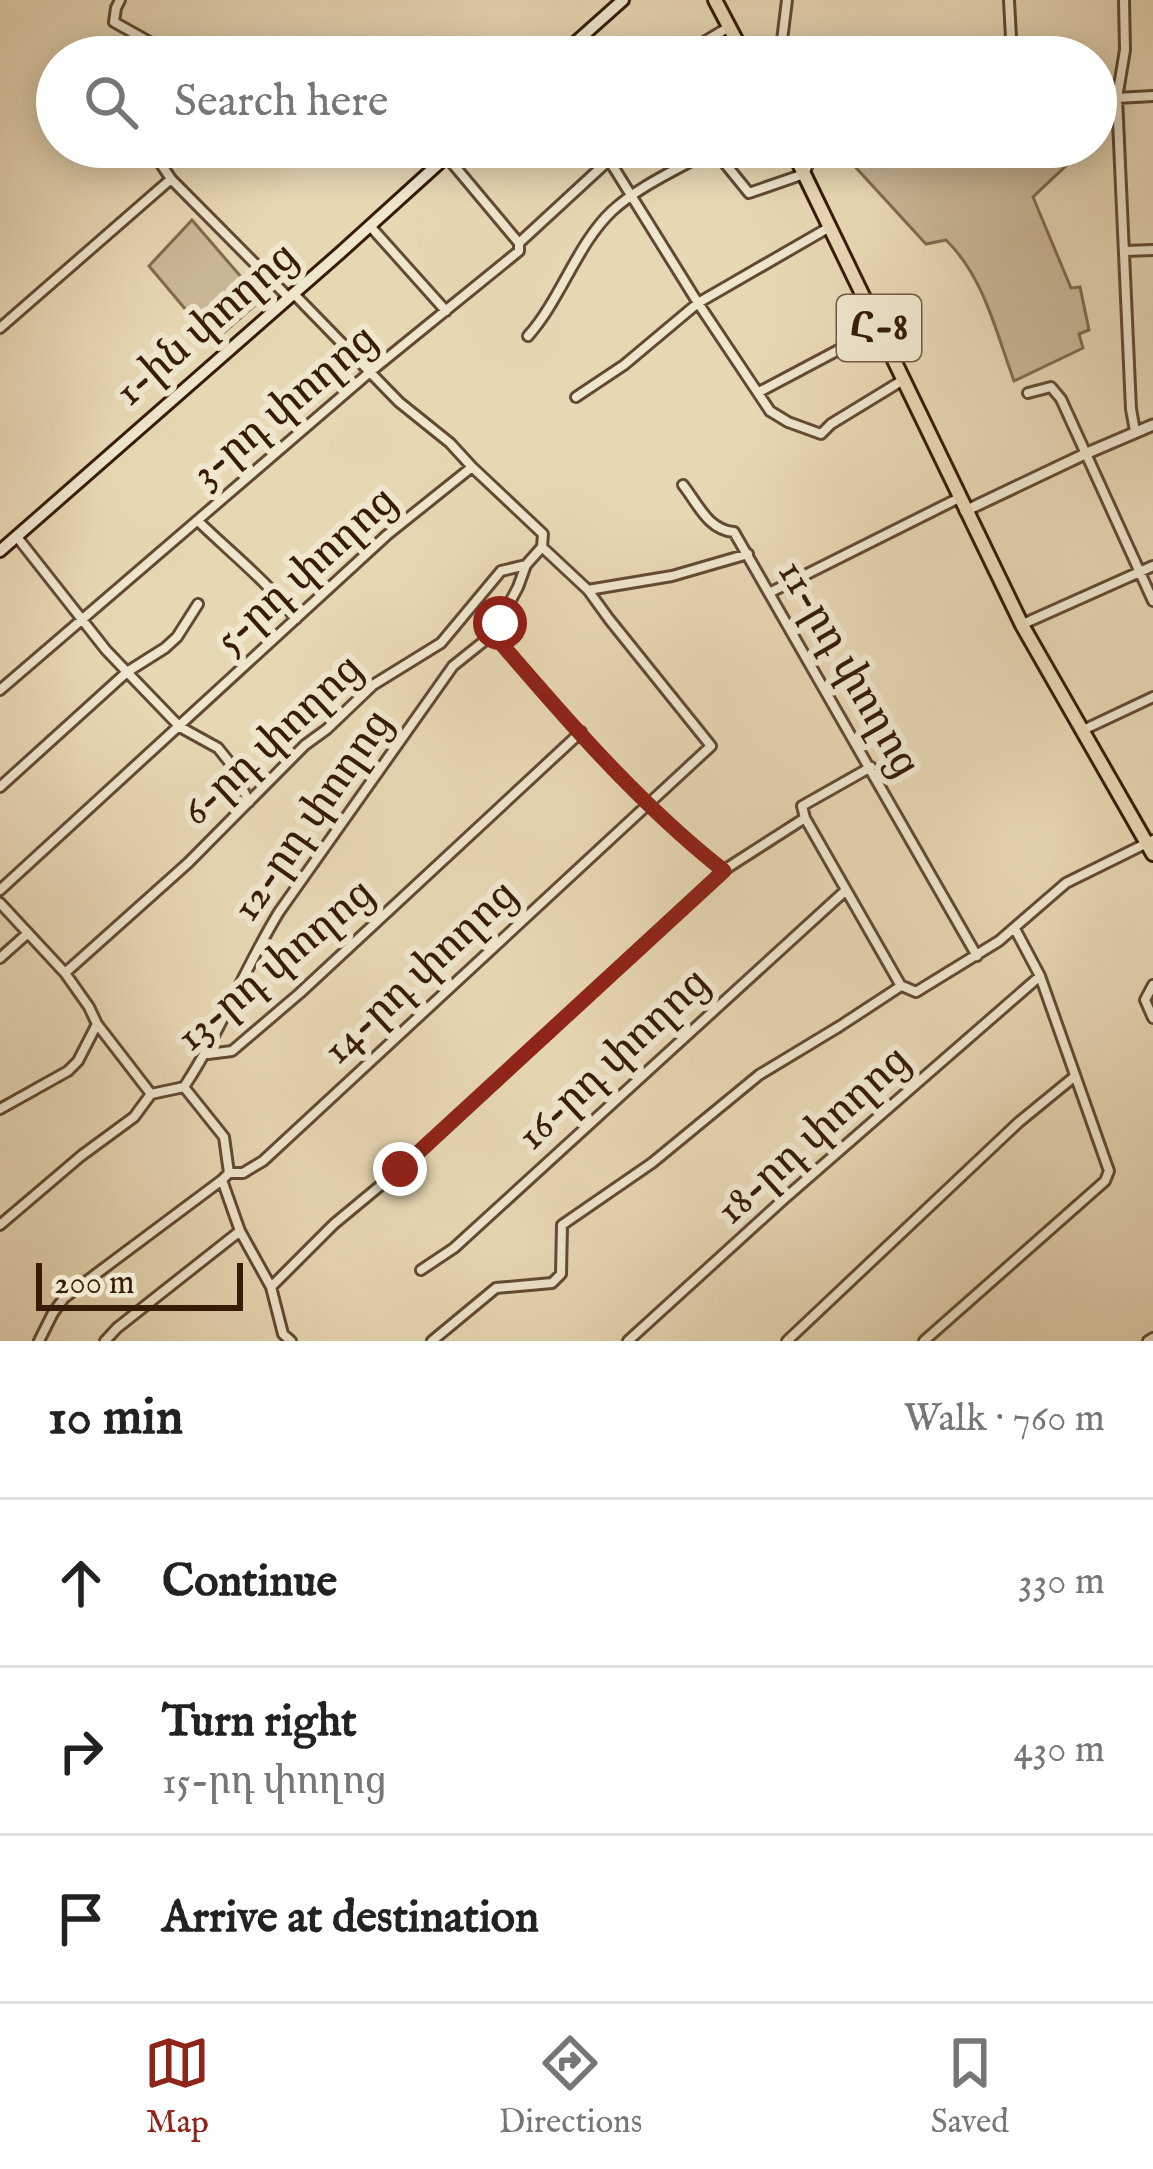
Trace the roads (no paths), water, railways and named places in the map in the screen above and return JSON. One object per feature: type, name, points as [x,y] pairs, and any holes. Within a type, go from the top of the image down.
[{"type":"main road","points":[[583,36],[623,0]]},
{"type":"main road","points":[[715,0],[735,36]]},
{"type":"main road","name":"1-ին փողոց","points":[[0,551],[434,168]]},
{"type":"main road","name":"Հ-8","points":[[801,168],[1022,625],[1151,846]]},
{"type":"street","points":[[120,0],[114,22],[138,36]]},
{"type":"street","points":[[783,36],[788,0]]},
{"type":"street","points":[[1009,0],[1011,36]]},
{"type":"street","points":[[1124,0],[1125,50],[1117,98],[1135,431]]},
{"type":"street","points":[[714,36],[730,26]]},
{"type":"street","points":[[1117,98],[1153,96]]},
{"type":"street","points":[[164,168],[399,401],[450,443],[543,534],[542,547],[526,566]]},
{"type":"street","points":[[455,168],[519,243]]},
{"type":"street","name":"3-րդ փողոց","points":[[0,690],[370,372],[519,251],[519,243],[601,168]]},
{"type":"street","points":[[615,168],[770,411],[821,434],[903,380]]},
{"type":"street","points":[[528,336],[612,211],[681,168]]},
{"type":"street","points":[[729,168],[749,193],[804,174],[807,168]]},
{"type":"street","points":[[0,328],[171,179]]},
{"type":"street","points":[[370,226],[446,311]]},
{"type":"street","points":[[576,397],[723,286],[831,226]]},
{"type":"street","points":[[1125,251],[1153,250]]},
{"type":"street","points":[[759,392],[879,328]]},
{"type":"street","points":[[1028,393],[1051,388],[1061,399],[1153,602]]},
{"type":"street","points":[[770,592],[1153,425]]},
{"type":"street","name":"5-րդ փողոց","points":[[0,890],[387,535],[472,466]]},
{"type":"street","points":[[683,485],[713,526],[734,532],[748,554]]},
{"type":"street","points":[[198,520],[275,592],[296,619]]},
{"type":"street","points":[[17,537],[106,650],[179,727],[218,748],[249,802]]},
{"type":"street","points":[[542,547],[589,590]]},
{"type":"street","name":"11-րդ փողոց","points":[[589,590],[672,576],[748,554],[977,956]]},
{"type":"street","name":"12-րդ փողոց","points":[[206,1054],[279,912],[453,667],[493,634],[526,566]]},
{"type":"street","name":"6-րդ փողոց","points":[[65,973],[188,863],[373,685],[441,644],[501,571],[526,566]]},
{"type":"street","points":[[1022,625],[1153,566]]},
{"type":"street","name":"14-րդ փողոց","points":[[39,1341],[64,1298],[225,1176],[263,1161],[711,746],[589,590]]},
{"type":"street","points":[[0,787],[127,672],[177,637],[198,604]]},
{"type":"street","points":[[493,634],[649,806],[724,871]]},
{"type":"street","points":[[1081,731],[1153,697]]},
{"type":"street","name":"13-րդ փողոց","points":[[0,1225],[134,1117],[152,1094],[184,1087],[206,1054],[232,1051],[581,732]]},
{"type":"street","points":[[871,767],[802,806],[901,986],[916,992],[1015,929],[1066,883],[1151,846]]},
{"type":"street","points":[[272,1287],[334,1224],[410,1162],[724,871],[805,818]]},
{"type":"street","name":"16-րդ փողոց","points":[[421,1270],[454,1248],[845,891]]},
{"type":"street","points":[[0,903],[65,973],[97,1024],[152,1094]]},
{"type":"street","points":[[924,1341],[1105,1181],[1109,1171],[1040,976],[1015,929]]},
{"type":"street","points":[[0,958],[28,933]]},
{"type":"street","name":"18-րդ փողոց","points":[[628,1341],[1040,976]]},
{"type":"street","points":[[1153,985],[1144,1000],[1153,1018]]},
{"type":"street","points":[[432,1341],[496,1288],[552,1283],[561,1274],[562,1225],[652,1163],[759,1075],[901,986]]},
{"type":"street","points":[[0,1109],[68,1071],[97,1024]]},
{"type":"street","points":[[787,1341],[1019,1122],[1074,1077]]},
{"type":"street","points":[[184,1087],[224,1137],[225,1176],[240,1231],[272,1287],[283,1334],[291,1341]]},
{"type":"street","points":[[105,1341],[240,1231]]}]
